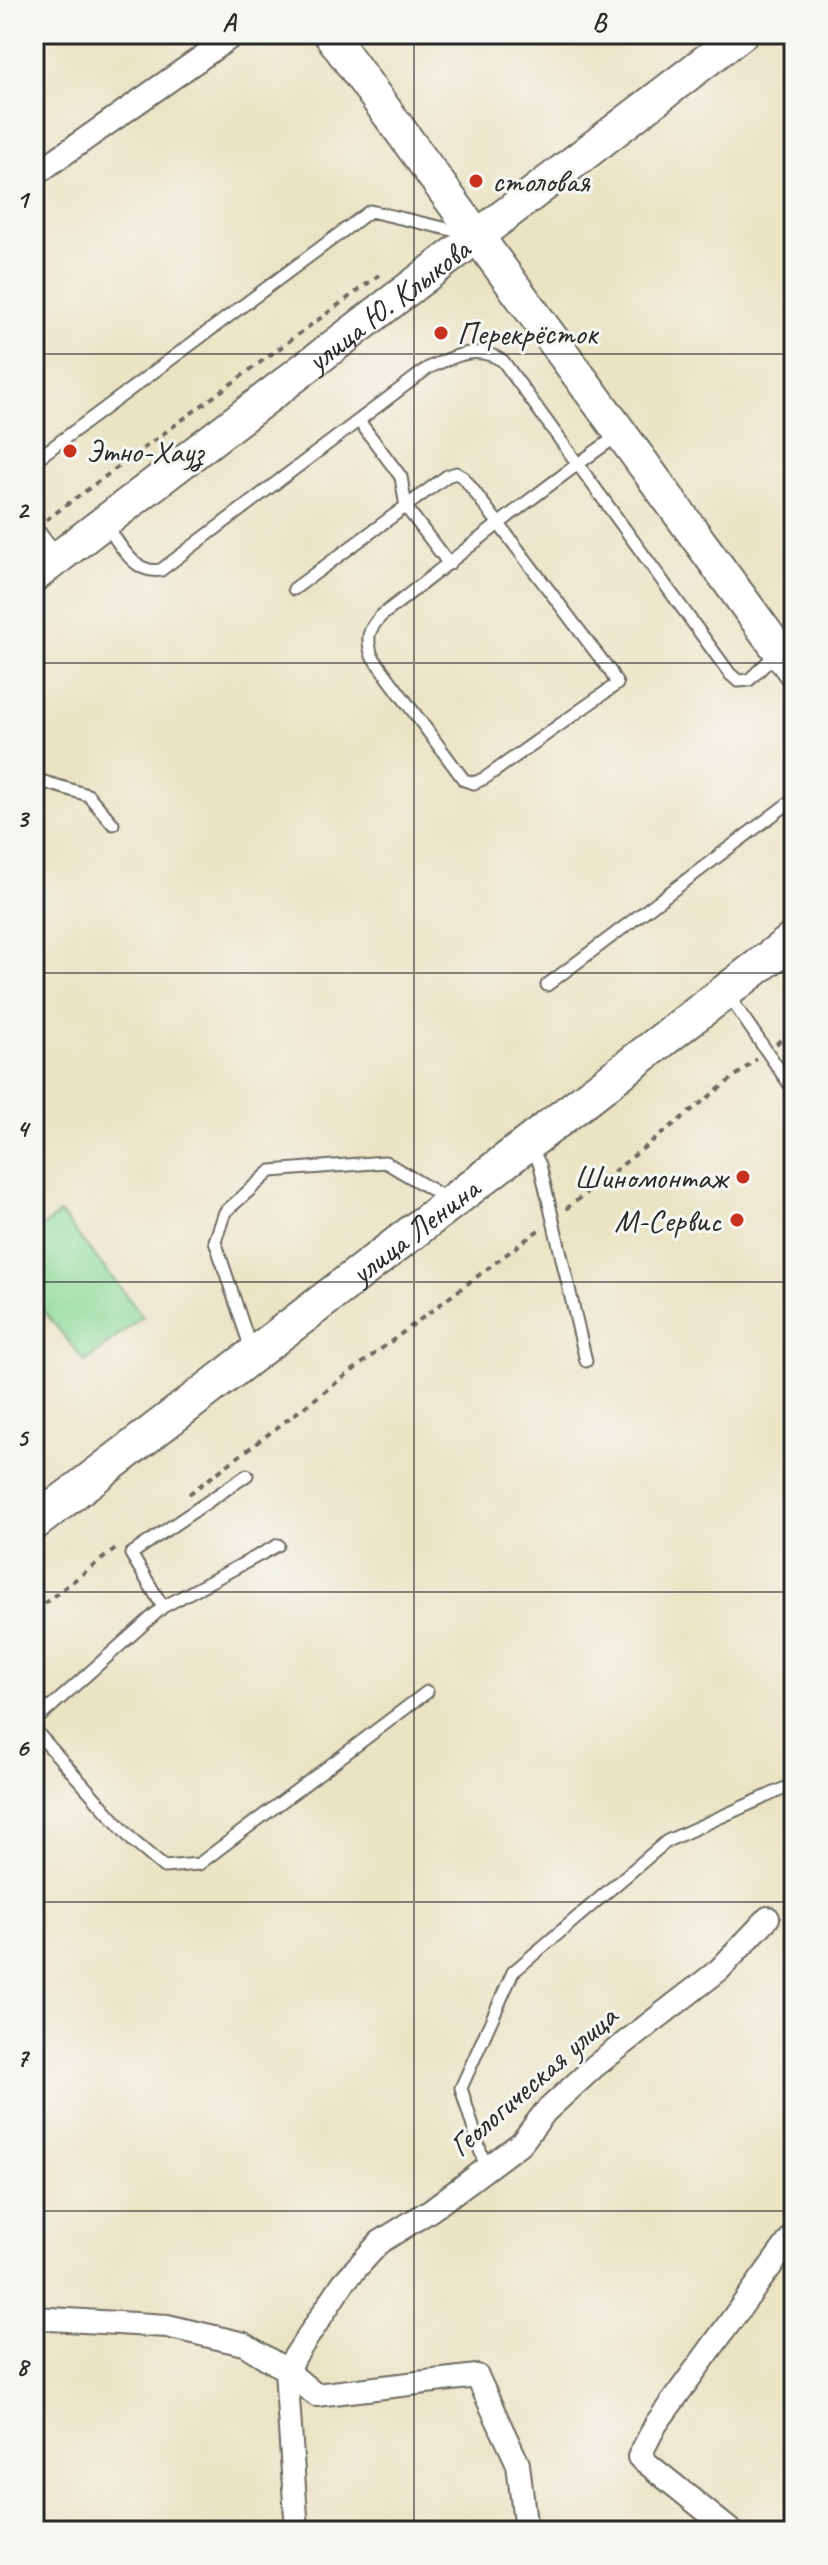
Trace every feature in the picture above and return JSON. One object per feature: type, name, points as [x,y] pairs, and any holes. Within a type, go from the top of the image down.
[{"type":"main road","points":[[330,34],[787,661]]},
{"type":"main road","name":"улица Ю. Клыкова","points":[[44,568],[729,38]]},
{"type":"main road","name":"улица Ленина","points":[[34,1523],[794,939]]},
{"type":"street","points":[[34,175],[235,34]]},
{"type":"street","points":[[34,531],[44,568]]},
{"type":"street","name":"Геологическая улица","points":[[286,2370],[343,2283],[380,2242],[431,2210],[485,2166],[522,2142],[545,2112],[595,2066],[719,1970],[768,1918]]},
{"type":"street","points":[[731,2531],[639,2457],[656,2424],[794,2234]]},
{"type":"street","points":[[34,2318],[167,2326],[244,2344],[286,2370],[316,2395],[477,2376],[518,2464],[526,2531]]},
{"type":"street","points":[[286,2370],[297,2531]]},
{"type":"lane","points":[[34,461],[370,211],[477,236]]},
{"type":"lane","points":[[103,522],[139,567],[150,572],[161,570],[428,368],[468,352],[481,351],[503,361],[738,681],[749,680],[787,661]]},
{"type":"lane","points":[[359,421],[401,477],[406,507],[449,564]]},
{"type":"lane","points":[[294,589],[456,473],[464,478],[499,525],[617,684],[474,783],[464,780],[372,656],[367,640],[370,628],[381,616],[449,564],[499,525],[577,464],[620,433]]},
{"type":"lane","points":[[34,779],[88,795],[113,824]]},
{"type":"lane","points":[[547,985],[794,799]]},
{"type":"lane","points":[[726,991],[794,1091]]},
{"type":"lane","points":[[527,1142],[536,1153],[586,1361]]},
{"type":"lane","points":[[252,1353],[215,1241],[225,1212],[271,1171],[385,1162],[450,1201]]},
{"type":"lane","points":[[163,1607],[131,1554],[247,1475]]},
{"type":"lane","points":[[34,1722],[163,1607],[278,1545]]},
{"type":"lane","points":[[34,1729],[133,1841],[164,1867],[199,1864],[427,1692]]},
{"type":"lane","points":[[485,2166],[461,2088],[513,1972],[667,1841],[794,1784]]},
{"type":"path","points":[[34,531],[379,275]]},
{"type":"path","points":[[186,1496],[553,1219],[794,1029]]},
{"type":"path","points":[[34,1611],[123,1544]]},
{"type":"green space","points":[[60,1213],[143,1316],[85,1362],[34,1299],[34,1234]]},
{"type":"place","name":"столовая","points":[[476,181]]},
{"type":"place","name":"Перекрёсток","points":[[441,333]]},
{"type":"place","name":"Этно-Хауз","points":[[70,451]]},
{"type":"place","name":"Шиномонтаж","points":[[743,1177]]},
{"type":"place","name":"М-Сервис","points":[[737,1220]]}]
